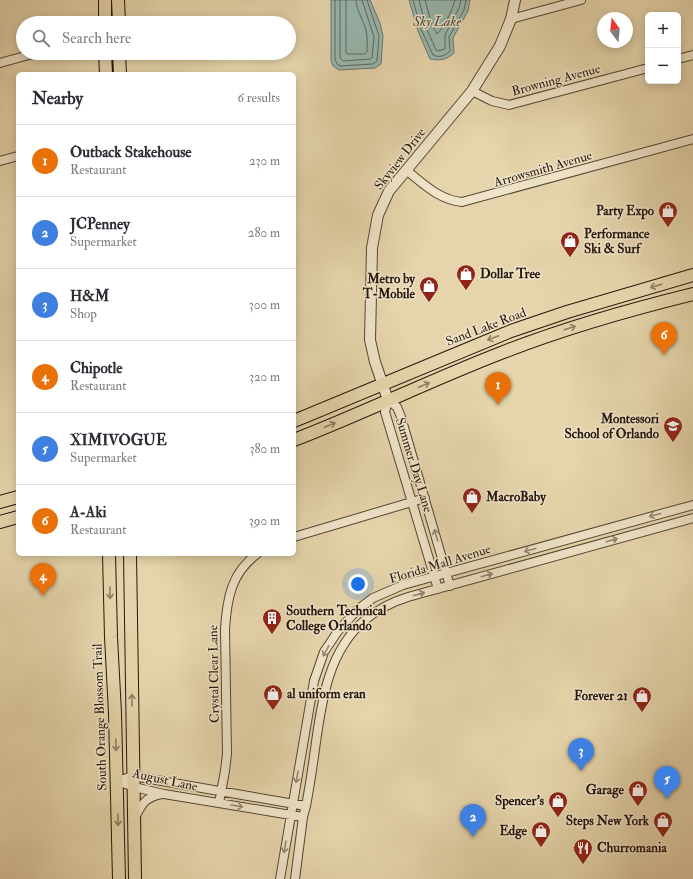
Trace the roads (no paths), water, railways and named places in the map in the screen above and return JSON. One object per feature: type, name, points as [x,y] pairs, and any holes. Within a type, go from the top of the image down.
[{"type":"main road","points":[[104,0],[105,16]]},
{"type":"main road","points":[[118,0],[119,16]]},
{"type":"main road","points":[[105,60],[106,72]]},
{"type":"main road","points":[[119,60],[120,72]]},
{"type":"main road","name":"Sand Lake Road","points":[[296,421],[483,342],[529,325],[693,275]]},
{"type":"main road","points":[[296,439],[490,357],[533,341],[605,318],[693,294]]},
{"type":"main road","points":[[529,325],[533,341]]},
{"type":"main road","points":[[0,502],[16,498]]},
{"type":"main road","points":[[0,522],[16,518]]},
{"type":"main road","name":"South Orange Blossom Trail","points":[[109,556],[119,879]]},
{"type":"main road","points":[[130,556],[135,879]]},
{"type":"street","name":"Skyview Drive","points":[[388,400],[384,384],[375,362],[370,340],[372,248],[378,215],[389,191],[472,91],[500,46],[511,19],[515,0]]},
{"type":"street","points":[[511,19],[581,0]]},
{"type":"street","points":[[681,58],[693,55]]},
{"type":"street","points":[[0,63],[16,59]]},
{"type":"street","name":"Browning Avenue","points":[[472,91],[492,102],[509,105],[645,69]]},
{"type":"street","name":"Arrowsmith Avenue","points":[[406,170],[439,196],[452,201],[462,202],[693,139]]},
{"type":"street","points":[[0,161],[16,157]]},
{"type":"street","name":"Summer Day Lane","points":[[438,589],[385,412],[388,400],[397,407],[450,586]]},
{"type":"street","points":[[296,536],[425,498]]},
{"type":"street","name":"Florida Mall Avenue","points":[[280,879],[314,681],[324,652],[338,631],[357,610],[373,598],[404,585],[693,505]]},
{"type":"street","name":"Florida Mall Avenue","points":[[295,879],[303,817],[326,686],[334,662],[346,641],[363,621],[379,610],[398,601],[693,518]]},
{"type":"street","name":"Crystal Clear Lane","points":[[218,804],[222,791],[227,754],[226,608],[231,589],[241,570],[255,556]]},
{"type":"street","name":"August Lane","points":[[117,781],[222,791],[306,806]]},
{"type":"street","name":"August Lane","points":[[133,782],[164,794],[303,817]]},
{"type":"street","points":[[134,820],[145,800],[154,795],[164,794]]},
{"type":"water","points":[[331,0],[370,0],[380,23],[383,36],[381,64],[375,68],[339,70],[333,66],[331,60]]},
{"type":"water","name":"Sky Lake","points":[[409,0],[470,0],[468,11],[453,38],[454,53],[443,59],[430,59],[418,31]]},
{"type":"place","name":"Party Expo","points":[[668,228]]},
{"type":"place","name":"Performance Ski & Surf","points":[[570,258]]},
{"type":"place","name":"Dollar Tree","points":[[466,291]]},
{"type":"place","name":"Metro by T-Mobile","points":[[429,303]]},
{"type":"place","name":"A-Aki","points":[[664,355]]},
{"type":"place","name":"Outback Stakehouse","points":[[498,405]]},
{"type":"place","name":"Montessori School of Orlando","points":[[673,443]]},
{"type":"place","name":"MacroBaby","points":[[472,514]]},
{"type":"place","name":"Chipotle","points":[[43,596]]},
{"type":"place","name":"Southern Technical College Orlando","points":[[272,635]]},
{"type":"place","name":"al uniform eran","points":[[273,711]]},
{"type":"place","name":"Forever 21","points":[[642,713]]},
{"type":"place","name":"H&M","points":[[581,771]]},
{"type":"place","name":"XIMIVOGUE","points":[[667,799]]},
{"type":"place","name":"Garage","points":[[638,807]]},
{"type":"place","name":"Spencer's","points":[[558,818]]},
{"type":"place","name":"JCPenney","points":[[473,837]]},
{"type":"place","name":"Steps New York","points":[[663,838]]},
{"type":"place","name":"Edge","points":[[541,848]]},
{"type":"place","name":"Churromania","points":[[583,865]]}]
